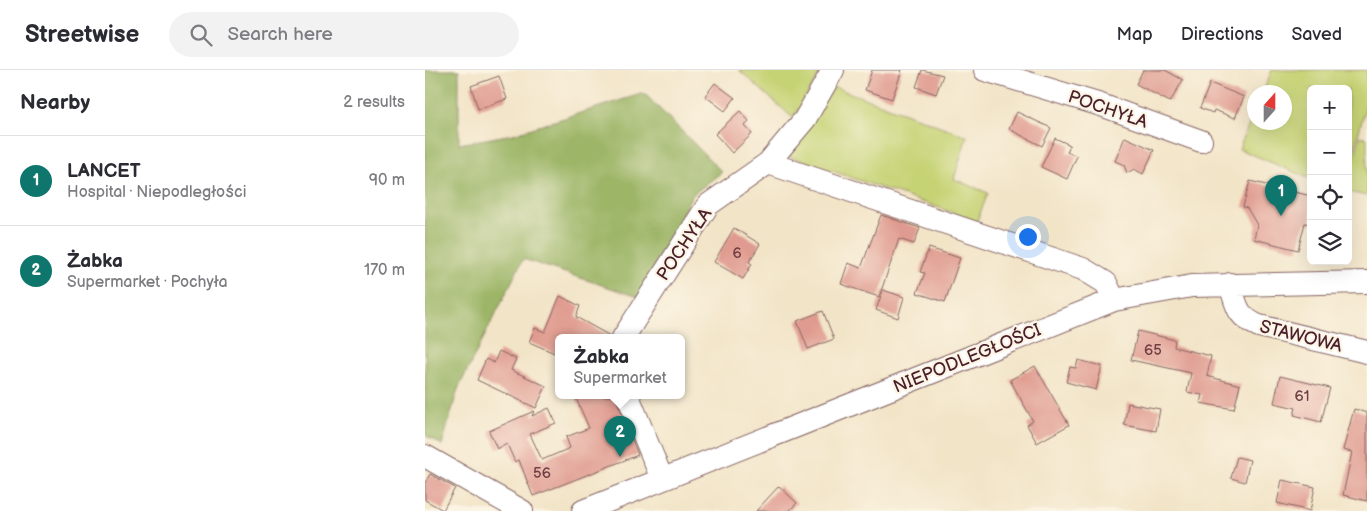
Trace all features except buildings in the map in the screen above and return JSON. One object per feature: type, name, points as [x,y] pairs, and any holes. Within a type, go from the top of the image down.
[{"type":"street","name":"POCHYŁA","points":[[626,334],[708,205],[768,163],[805,119],[833,70]]},
{"type":"street","name":"POCHYŁA","points":[[985,70],[1101,105],[1201,141]]},
{"type":"street","points":[[768,163],[1083,269],[1106,283],[1114,300]]},
{"type":"street","name":"NIEPODLEGŁOŚCI","points":[[583,511],[1114,300],[1192,286],[1367,282]]},
{"type":"street","name":"STAWOWA","points":[[1230,284],[1238,312],[1248,321],[1259,326],[1367,352]]},
{"type":"street","points":[[629,399],[662,479]]},
{"type":"street","points":[[425,456],[522,511]]},
{"type":"green space","points":[[425,70],[459,70],[459,144],[513,134],[644,93],[722,172],[692,195],[638,297],[523,259],[458,389],[442,445],[425,435]]},
{"type":"green space","points":[[739,70],[822,70],[793,118]]},
{"type":"green space","points":[[1272,70],[1367,70],[1367,101],[1352,158],[1352,85],[1307,85],[1307,177],[1239,149],[1247,129],[1292,130],[1292,85],[1266,85]]},
{"type":"green space","points":[[834,87],[967,136],[954,179],[988,193],[977,221],[789,156]]},
{"type":"green space","points":[[1360,136],[1367,138],[1367,196],[1352,193],[1352,166]]},
{"type":"place","name":"LANCET","points":[[1281,216]]},
{"type":"place","name":"Żabka","points":[[620,457]]}]
